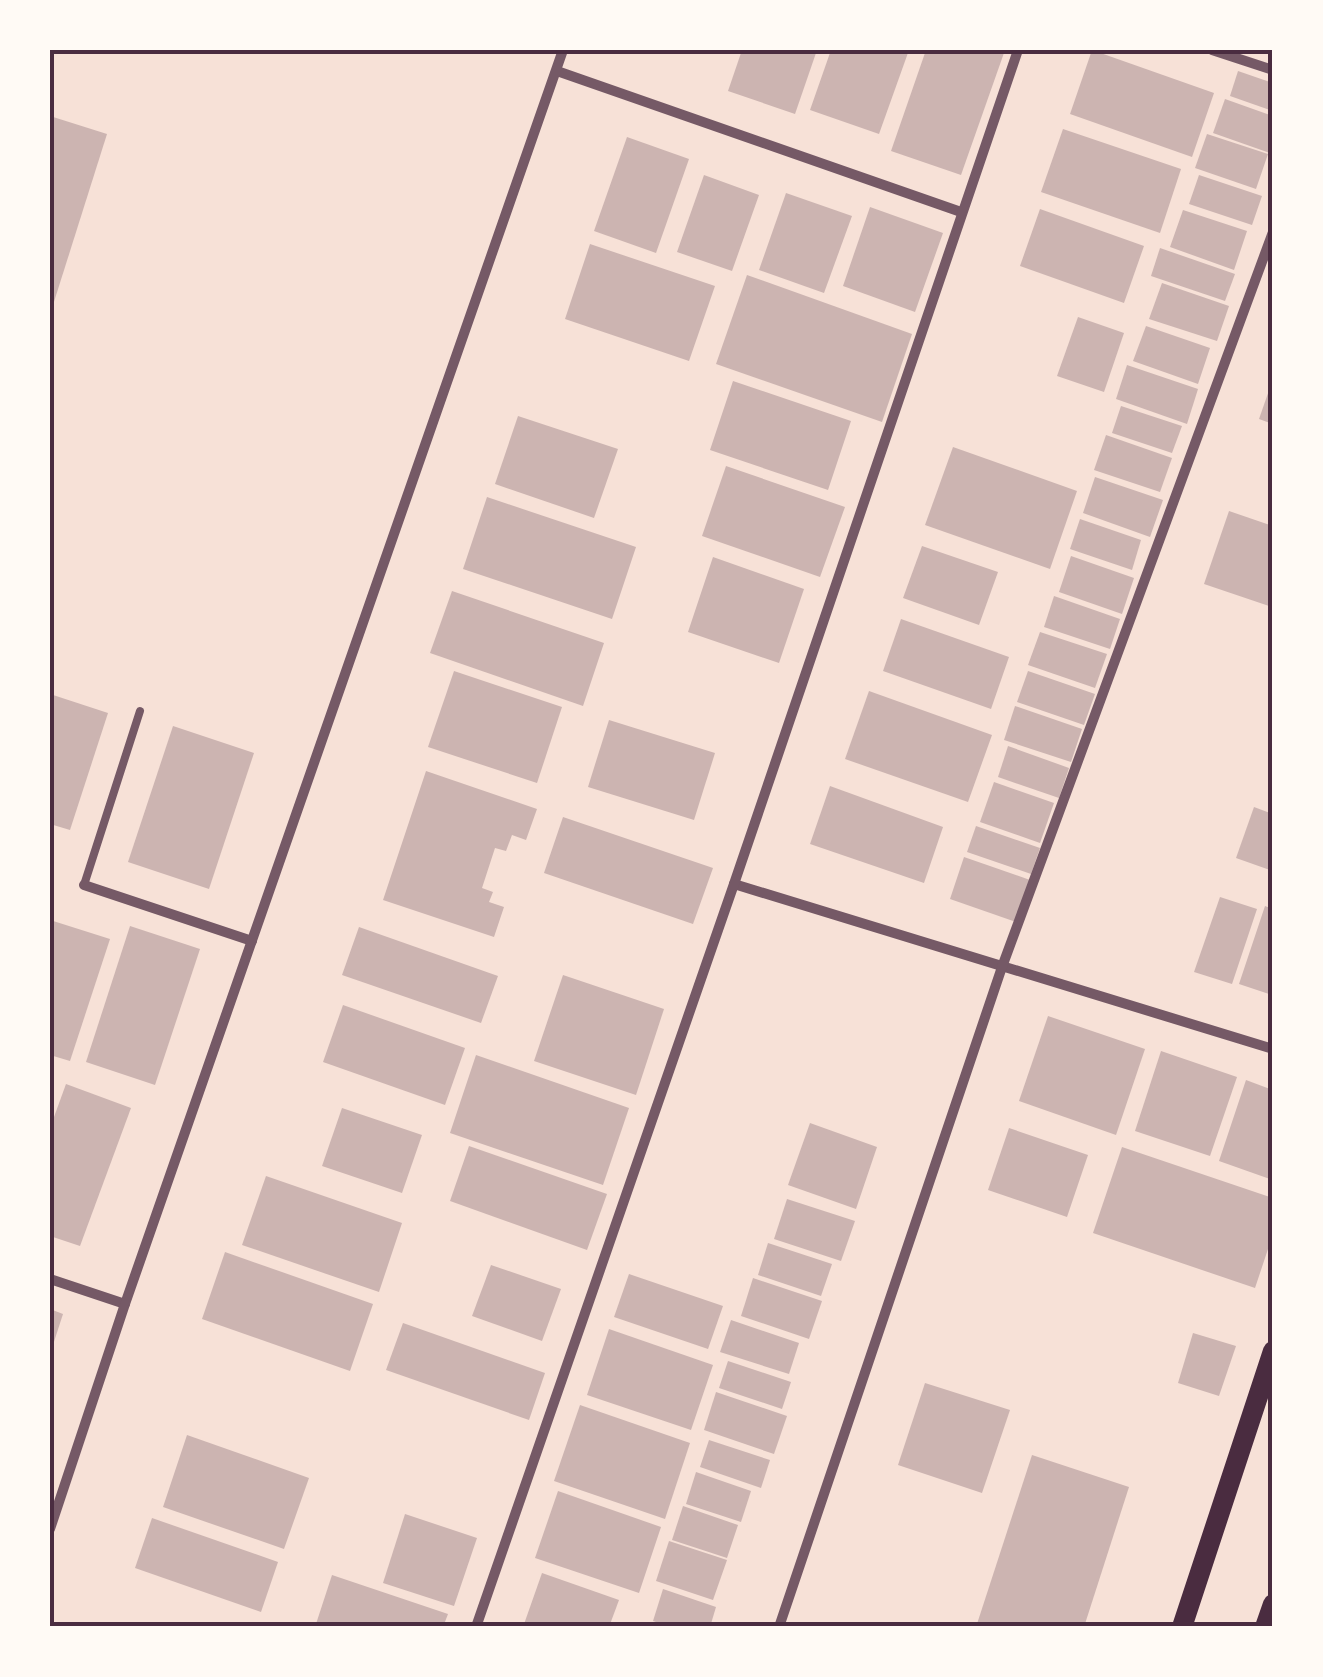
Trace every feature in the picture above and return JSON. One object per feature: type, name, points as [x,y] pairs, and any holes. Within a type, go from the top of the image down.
[{"type":"main road","points":[[1182,1627],[1273,1351]]},
{"type":"main road","points":[[1265,1627],[1273,1604]]},
{"type":"street","points":[[50,1529],[124,1304],[563,50]]},
{"type":"street","points":[[476,1627],[1018,50]]},
{"type":"street","points":[[1212,50],[1273,70]]},
{"type":"street","points":[[556,71],[961,212]]},
{"type":"street","points":[[779,1627],[1002,967],[1273,232]]},
{"type":"street","points":[[734,884],[1273,1049]]},
{"type":"street","points":[[84,885],[252,941]]},
{"type":"street","points":[[50,1279],[124,1304]]},
{"type":"lane","points":[[84,885],[140,711]]},
{"type":"building","points":[[742,50],[817,50],[795,114],[728,91]]},
{"type":"building","points":[[831,50],[909,50],[879,134],[810,110]]},
{"type":"building","points":[[926,50],[1005,50],[961,175],[891,151]]},
{"type":"building","points":[[1092,50],[1214,93],[1192,157],[1070,114]]},
{"type":"building","points":[[1238,71],[1273,83],[1273,111],[1230,96]]},
{"type":"building","points":[[1225,99],[1273,116],[1273,154],[1213,133]]},
{"type":"building","points":[[50,116],[107,134],[53,305],[50,304]]},
{"type":"building","points":[[1063,129],[1181,169],[1160,233],[1041,192]]},
{"type":"building","points":[[1207,134],[1268,154],[1256,189],[1195,168]]},
{"type":"building","points":[[627,137],[689,159],[656,253],[594,231]]},
{"type":"building","points":[[704,175],[759,195],[732,271],[677,252]]},
{"type":"building","points":[[1199,175],[1262,196],[1252,225],[1189,204]]},
{"type":"building","points":[[786,193],[852,216],[824,293],[759,270]]},
{"type":"building","points":[[870,207],[943,233],[915,312],[843,286]]},
{"type":"building","points":[[1040,209],[1144,246],[1124,303],[1020,266]]},
{"type":"building","points":[[1183,210],[1247,231],[1234,270],[1170,247]]},
{"type":"building","points":[[590,244],[715,286],[689,361],[565,319]]},
{"type":"building","points":[[1160,248],[1235,274],[1225,301],[1151,276]]},
{"type":"building","points":[[747,275],[912,334],[882,422],[716,364]]},
{"type":"building","points":[[1162,283],[1229,306],[1217,341],[1149,319]]},
{"type":"building","points":[[1078,317],[1124,333],[1104,392],[1057,376]]},
{"type":"building","points":[[1146,326],[1210,348],[1198,384],[1133,361]]},
{"type":"building","points":[[1127,365],[1198,389],[1187,424],[1116,399]]},
{"type":"building","points":[[1273,379],[1273,424],[1259,419]]},
{"type":"building","points":[[733,381],[851,421],[828,490],[710,450]]},
{"type":"building","points":[[1121,406],[1182,426],[1172,453],[1112,433]]},
{"type":"building","points":[[518,416],[618,449],[594,518],[495,484]]},
{"type":"building","points":[[1106,435],[1172,458],[1160,492],[1094,470]]},
{"type":"building","points":[[953,447],[1077,491],[1050,569],[925,525]]},
{"type":"building","points":[[726,466],[845,507],[820,577],[702,536]]},
{"type":"building","points":[[1095,477],[1163,500],[1150,537],[1083,513]]},
{"type":"building","points":[[487,497],[636,547],[612,619],[463,569]]},
{"type":"building","points":[[1229,511],[1273,526],[1273,594],[1269,606],[1204,584]]},
{"type":"building","points":[[1080,519],[1141,540],[1132,570],[1070,549]]},
{"type":"building","points":[[922,546],[998,572],[979,625],[903,598]]},
{"type":"building","points":[[1071,556],[1134,578],[1122,614],[1059,592]]},
{"type":"building","points":[[713,557],[804,589],[779,663],[688,632]]},
{"type":"building","points":[[452,591],[604,643],[583,706],[430,653]]},
{"type":"building","points":[[1054,596],[1120,619],[1110,649],[1044,627]]},
{"type":"building","points":[[901,619],[1009,657],[991,709],[883,671]]},
{"type":"building","points":[[1040,632],[1107,654],[1095,688],[1028,665]]},
{"type":"building","points":[[454,671],[562,707],[537,783],[428,747]]},
{"type":"building","points":[[1028,671],[1095,694],[1084,725],[1017,702]]},
{"type":"building","points":[[869,691],[992,735],[968,802],[845,759]]},
{"type":"building","points":[[50,694],[108,713],[70,830],[50,824]]},
{"type":"building","points":[[1015,706],[1082,729],[1071,762],[1004,740]]},
{"type":"building","points":[[609,720],[715,753],[694,820],[588,787]]},
{"type":"building","points":[[173,726],[254,753],[209,889],[128,862]]},
{"type":"building","points":[[1008,746],[1069,768],[1059,798],[998,777]]},
{"type":"building","points":[[426,771],[537,809],[526,840],[512,835],[506,851],[495,848],[482,888],[493,892],[489,902],[504,907],[494,937],[383,900]]},
{"type":"building","points":[[994,782],[1054,803],[1040,843],[980,822]]},
{"type":"building","points":[[830,786],[943,827],[924,883],[810,844]]},
{"type":"building","points":[[1254,807],[1273,814],[1273,871],[1236,858]]},
{"type":"building","points":[[563,817],[713,868],[693,924],[544,873]]},
{"type":"building","points":[[976,826],[1040,848],[1031,874],[967,852]]},
{"type":"building","points":[[964,857],[1030,880],[1016,922],[950,899]]},
{"type":"building","points":[[1220,897],[1257,909],[1232,984],[1194,972]]},
{"type":"building","points":[[1265,906],[1273,909],[1273,982],[1269,994],[1239,984]]},
{"type":"building","points":[[50,920],[110,939],[70,1061],[50,1055]]},
{"type":"building","points":[[130,926],[200,949],[155,1085],[86,1062]]},
{"type":"building","points":[[359,927],[498,976],[481,1023],[342,975]]},
{"type":"building","points":[[563,975],[664,1009],[636,1095],[534,1061]]},
{"type":"building","points":[[343,1005],[465,1048],[445,1105],[323,1062]]},
{"type":"building","points":[[1048,1016],[1145,1049],[1116,1135],[1019,1101]]},
{"type":"building","points":[[1161,1051],[1237,1077],[1210,1156],[1135,1131]]},
{"type":"building","points":[[476,1055],[629,1108],[603,1185],[450,1133]]},
{"type":"building","points":[[1246,1080],[1273,1090],[1273,1180],[1219,1161]]},
{"type":"building","points":[[66,1084],[131,1108],[80,1246],[50,1236],[50,1128]]},
{"type":"building","points":[[342,1108],[422,1135],[402,1193],[322,1166]]},
{"type":"building","points":[[810,1123],[877,1147],[856,1209],[788,1185]]},
{"type":"building","points":[[1009,1128],[1088,1155],[1067,1217],[988,1190]]},
{"type":"building","points":[[469,1146],[607,1194],[587,1250],[450,1201]]},
{"type":"building","points":[[1122,1147],[1273,1198],[1273,1234],[1255,1288],[1093,1233]]},
{"type":"building","points":[[266,1176],[402,1223],[379,1292],[242,1245]]},
{"type":"building","points":[[787,1199],[855,1221],[841,1261],[774,1239]]},
{"type":"building","points":[[768,1243],[832,1264],[821,1296],[758,1275]]},
{"type":"building","points":[[225,1252],[373,1304],[350,1371],[202,1319]]},
{"type":"building","points":[[491,1265],[561,1289],[542,1341],[472,1316]]},
{"type":"building","points":[[629,1274],[723,1306],[708,1349],[614,1317]]},
{"type":"building","points":[[753,1278],[822,1301],[809,1339],[741,1316]]},
{"type":"building","points":[[50,1309],[63,1314],[51,1351],[50,1351]]},
{"type":"building","points":[[731,1320],[799,1343],[789,1374],[720,1352]]},
{"type":"building","points":[[403,1323],[545,1373],[529,1420],[386,1370]]},
{"type":"building","points":[[609,1329],[713,1365],[691,1430],[587,1395]]},
{"type":"building","points":[[1193,1333],[1236,1346],[1219,1396],[1178,1383]]},
{"type":"building","points":[[728,1361],[791,1382],[782,1409],[719,1388]]},
{"type":"building","points":[[925,1383],[1010,1410],[982,1493],[898,1465]]},
{"type":"building","points":[[716,1392],[787,1416],[774,1454],[704,1430]]},
{"type":"building","points":[[580,1405],[690,1443],[665,1519],[554,1481]]},
{"type":"building","points":[[187,1435],[309,1478],[284,1549],[163,1507]]},
{"type":"building","points":[[709,1440],[770,1460],[761,1488],[700,1467]]},
{"type":"building","points":[[1032,1455],[1129,1487],[1084,1627],[976,1627]]},
{"type":"building","points":[[696,1472],[751,1491],[741,1522],[686,1504]]},
{"type":"building","points":[[558,1491],[661,1527],[639,1593],[535,1558]]},
{"type":"building","points":[[683,1506],[738,1525],[727,1558],[672,1540]]},
{"type":"building","points":[[405,1514],[477,1538],[454,1606],[383,1583]]},
{"type":"building","points":[[152,1518],[278,1562],[261,1612],[135,1568]]},
{"type":"building","points":[[669,1541],[727,1560],[713,1600],[656,1581]]},
{"type":"building","points":[[542,1573],[619,1600],[609,1627],[523,1627]]},
{"type":"building","points":[[332,1575],[448,1614],[443,1627],[315,1627]]},
{"type":"building","points":[[663,1589],[716,1607],[710,1627],[671,1627],[653,1621]]}]
